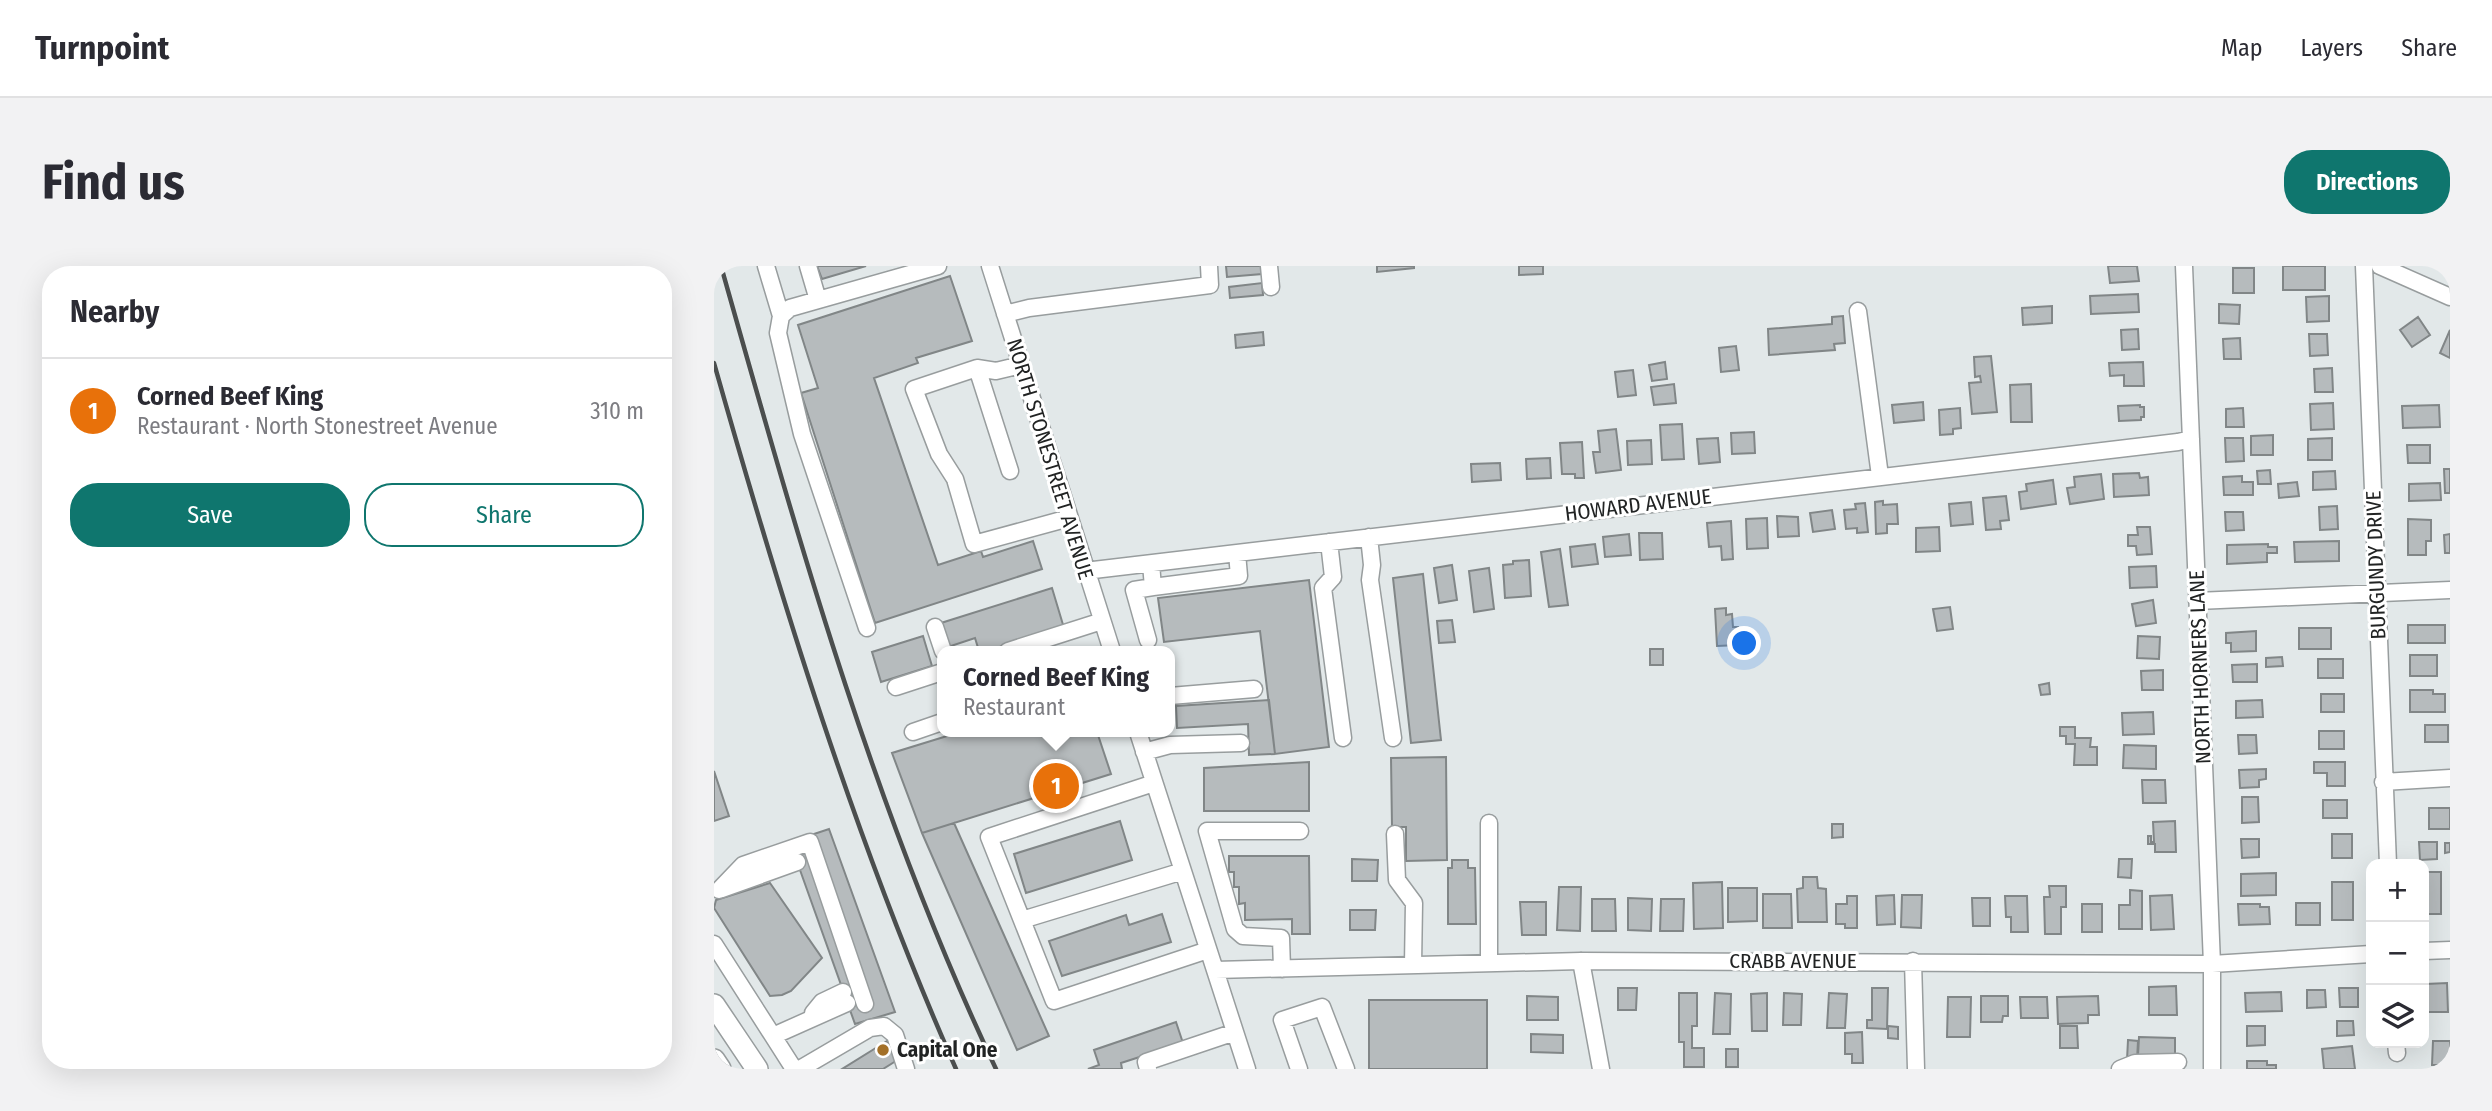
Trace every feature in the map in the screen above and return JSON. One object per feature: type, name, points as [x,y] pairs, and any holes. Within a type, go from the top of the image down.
[{"type":"main road","points":[[714,1005],[757,1069]]},
{"type":"main road","points":[[714,1060],[720,1069]]},
{"type":"street","points":[[766,266],[781,316],[778,333],[780,346],[802,435],[866,628]]},
{"type":"street","points":[[808,266],[818,300]]},
{"type":"street","points":[[781,316],[790,308],[937,266]]},
{"type":"street","name":"NORTH STONESTREET AVENUE","points":[[990,266],[1110,646]]},
{"type":"street","points":[[1005,314],[1029,308],[1210,285],[1209,266]]},
{"type":"street","points":[[1269,266],[1271,287]]},
{"type":"street","name":"NORTH HORNERS LANE","points":[[2184,266],[2212,964],[2212,1069]]},
{"type":"street","name":"BURGUNDY DRIVE","points":[[2364,266],[2388,859]]},
{"type":"street","points":[[2380,266],[2450,297]]},
{"type":"street","points":[[1858,311],[1880,476]]},
{"type":"street","points":[[1021,365],[996,371],[977,368],[914,389],[939,454],[955,479],[974,544],[1069,518]]},
{"type":"street","points":[[977,368],[1010,471]]},
{"type":"street","name":"HOWARD AVENUE","points":[[1086,571],[2191,439]]},
{"type":"street","points":[[1369,537],[1372,565],[1370,580],[1393,738]]},
{"type":"street","points":[[1329,542],[1333,577],[1323,588],[1343,738]]},
{"type":"street","points":[[1149,640],[1134,590],[1239,576],[1237,553]]},
{"type":"street","points":[[1151,564],[1153,587]]},
{"type":"street","points":[[2197,601],[2450,590]]},
{"type":"street","points":[[1024,646],[1102,621]]},
{"type":"street","points":[[935,626],[941,646]]},
{"type":"street","points":[[896,687],[937,675]]},
{"type":"street","points":[[1175,696],[1254,690]]},
{"type":"street","points":[[913,732],[937,724]]},
{"type":"street","points":[[1140,737],[1247,1069]]},
{"type":"street","points":[[1144,752],[1170,745],[1241,743]]},
{"type":"street","points":[[2383,782],[2450,778]]},
{"type":"street","points":[[1154,783],[989,837],[1054,1001],[1208,950]]},
{"type":"street","points":[[1489,823],[1489,963]]},
{"type":"street","points":[[1282,969],[1281,938],[1243,936],[1235,929],[1207,831],[1300,831]]},
{"type":"street","points":[[1395,834],[1397,880],[1414,903],[1413,965]]},
{"type":"street","points":[[717,892],[743,865],[810,842],[865,1004]]},
{"type":"street","points":[[717,892],[797,862]]},
{"type":"street","points":[[1022,920],[1182,871]]},
{"type":"street","points":[[714,944],[794,1069]]},
{"type":"street","points":[[2429,951],[2450,950]]},
{"type":"street","name":"CRABB AVENUE","points":[[1215,970],[1581,961],[2212,964],[2366,954]]},
{"type":"street","points":[[1581,961],[1601,1069]]},
{"type":"street","points":[[1913,961],[1916,1069]]},
{"type":"street","points":[[773,1036],[804,1022],[845,997]]},
{"type":"street","points":[[1298,1069],[1282,1020],[1322,1007],[1346,1069]]},
{"type":"street","points":[[800,1069],[870,1028],[884,1026],[895,1035],[906,1069]]},
{"type":"street","points":[[1148,1069],[1146,1062],[1235,1032]]},
{"type":"street","points":[[2120,1069],[2135,1063],[2178,1062]]},
{"type":"building","points":[[817,266],[866,266],[822,279]]},
{"type":"building","points":[[1226,266],[1261,266],[1262,274],[1227,277]]},
{"type":"building","points":[[1377,266],[1414,266],[1414,268],[1377,272]]},
{"type":"building","points":[[1519,266],[1543,266],[1543,274],[1519,275]]},
{"type":"building","points":[[2108,266],[2137,266],[2139,281],[2110,283]]},
{"type":"building","points":[[2283,266],[2325,266],[2325,290],[2283,290]]},
{"type":"building","points":[[2233,268],[2254,268],[2254,293],[2233,293]]},
{"type":"building","points":[[950,276],[972,341],[916,358],[918,363],[874,378],[938,565],[981,551],[983,557],[1033,541],[1042,569],[875,623],[801,393],[818,388],[798,325]]},
{"type":"building","points":[[1262,283],[1263,295],[1230,298],[1229,287]]},
{"type":"building","points":[[2138,294],[2139,312],[2091,314],[2090,296]]},
{"type":"building","points":[[2329,296],[2329,321],[2307,322],[2306,297]]},
{"type":"building","points":[[2219,304],[2240,305],[2239,324],[2219,323]]},
{"type":"building","points":[[2052,306],[2052,323],[2023,325],[2022,308]]},
{"type":"building","points":[[1843,316],[1845,343],[1834,344],[1835,350],[1769,355],[1768,329],[1832,324],[1832,317]]},
{"type":"building","points":[[2418,317],[2430,335],[2412,347],[2400,330]]},
{"type":"building","points":[[2138,329],[2139,349],[2122,350],[2121,330]]},
{"type":"building","points":[[2450,330],[2450,358],[2440,353]]},
{"type":"building","points":[[1263,332],[1264,345],[1236,348],[1235,335]]},
{"type":"building","points":[[2309,334],[2327,334],[2328,355],[2310,356]]},
{"type":"building","points":[[2240,338],[2241,359],[2224,359],[2223,339]]},
{"type":"building","points":[[1736,346],[1739,370],[1721,372],[1719,348]]},
{"type":"building","points":[[1991,356],[1997,412],[1972,414],[1969,383],[1981,382],[1980,376],[1975,377],[1974,357]]},
{"type":"building","points":[[1665,362],[1667,379],[1652,381],[1649,365]]},
{"type":"building","points":[[2143,362],[2144,386],[2124,386],[2124,375],[2110,376],[2109,363]]},
{"type":"building","points":[[2332,368],[2333,392],[2315,392],[2314,369]]},
{"type":"building","points":[[1633,370],[1636,395],[1618,397],[1615,372]]},
{"type":"building","points":[[1674,384],[1676,403],[1654,405],[1651,387]]},
{"type":"building","points":[[2031,384],[2032,422],[2011,422],[2010,385]]},
{"type":"building","points":[[1923,402],[1924,420],[1894,423],[1892,405]]},
{"type":"building","points":[[2333,403],[2334,429],[2311,430],[2310,404]]},
{"type":"building","points":[[2439,405],[2440,427],[2403,428],[2402,406]]},
{"type":"building","points":[[2118,406],[2144,407],[2144,417],[2141,417],[2141,420],[2119,421]]},
{"type":"building","points":[[1960,408],[1961,428],[1953,429],[1953,434],[1940,435],[1939,410]]},
{"type":"building","points":[[2243,408],[2244,427],[2226,427],[2226,409]]},
{"type":"building","points":[[1682,424],[1684,459],[1662,460],[1660,425]]},
{"type":"building","points":[[1616,429],[1621,470],[1596,473],[1593,452],[1600,452],[1598,431]]},
{"type":"building","points":[[1754,432],[1755,453],[1732,454],[1731,433]]},
{"type":"building","points":[[2273,435],[2273,455],[2251,455],[2251,436]]},
{"type":"building","points":[[1718,438],[1720,462],[1699,464],[1697,439]]},
{"type":"building","points":[[2225,438],[2243,438],[2244,461],[2226,462]]},
{"type":"building","points":[[2332,438],[2332,460],[2308,460],[2308,439]]},
{"type":"building","points":[[1651,440],[1652,464],[1628,465],[1627,441]]},
{"type":"building","points":[[1582,442],[1584,478],[1575,478],[1575,474],[1562,474],[1560,443]]},
{"type":"building","points":[[2407,445],[2430,445],[2430,463],[2408,463]]},
{"type":"building","points":[[1550,458],[1551,478],[1527,479],[1526,459]]},
{"type":"building","points":[[1500,463],[1501,480],[1472,482],[1471,464]]},
{"type":"building","points":[[2444,469],[2450,469],[2450,493],[2445,493]]},
{"type":"building","points":[[2270,470],[2271,484],[2258,484],[2257,471]]},
{"type":"building","points":[[2335,471],[2336,489],[2313,490],[2313,472]]},
{"type":"building","points":[[2139,473],[2140,478],[2148,477],[2149,495],[2114,497],[2113,474]]},
{"type":"building","points":[[2101,474],[2104,499],[2070,504],[2067,488],[2075,487],[2074,477]]},
{"type":"building","points":[[2242,476],[2242,482],[2253,482],[2253,495],[2224,495],[2223,477]]},
{"type":"building","points":[[2053,480],[2056,504],[2021,509],[2019,492],[2027,491],[2026,484]]},
{"type":"building","points":[[2297,482],[2299,496],[2279,498],[2278,484]]},
{"type":"building","points":[[2440,483],[2441,500],[2409,501],[2409,484]]},
{"type":"building","points":[[2006,496],[2009,520],[2000,521],[2001,529],[1986,530],[1983,498]]},
{"type":"building","points":[[1883,501],[1883,505],[1897,504],[1898,524],[1887,524],[1887,533],[1876,534],[1875,502]]},
{"type":"building","points":[[1971,502],[1973,524],[1951,526],[1949,504]]},
{"type":"building","points":[[1865,503],[1868,532],[1857,533],[1857,528],[1846,529],[1844,510],[1856,509],[1855,504]]},
{"type":"building","points":[[2337,506],[2338,529],[2320,530],[2319,507]]},
{"type":"building","points":[[1832,510],[1835,529],[1813,532],[1810,513]]},
{"type":"building","points":[[2225,512],[2243,512],[2244,530],[2226,531]]},
{"type":"building","points":[[1777,516],[1798,517],[1799,536],[1778,537]]},
{"type":"building","points":[[1767,518],[1768,548],[1747,549],[1746,519]]},
{"type":"building","points":[[2408,519],[2431,520],[2431,541],[2426,541],[2426,555],[2408,555]]},
{"type":"building","points":[[1731,521],[1733,559],[1722,560],[1721,546],[1709,547],[1707,523]]},
{"type":"building","points":[[1939,527],[1940,551],[1916,552],[1916,528]]},
{"type":"building","points":[[2137,527],[2150,527],[2152,554],[2137,555],[2136,546],[2128,546],[2128,535],[2138,535]]},
{"type":"building","points":[[1639,533],[1662,533],[1663,559],[1640,560]]},
{"type":"building","points":[[1629,534],[1631,555],[1605,557],[1603,537]]},
{"type":"building","points":[[2450,534],[2450,553],[2445,553],[2444,535]]},
{"type":"building","points":[[2339,541],[2339,561],[2295,562],[2294,542]]},
{"type":"building","points":[[1595,544],[1598,564],[1572,567],[1570,547]]},
{"type":"building","points":[[2268,544],[2268,547],[2277,547],[2277,553],[2267,553],[2267,562],[2227,564],[2227,545]]},
{"type":"building","points":[[1560,549],[1568,605],[1549,607],[1541,552]]},
{"type":"building","points":[[1529,560],[1531,596],[1505,598],[1503,565]]},
{"type":"building","points":[[1452,565],[1457,600],[1439,603],[1434,568]]},
{"type":"building","points":[[2156,566],[2157,587],[2130,588],[2129,567]]},
{"type":"building","points":[[1489,568],[1494,609],[1474,612],[1469,571]]},
{"type":"building","points":[[1423,574],[1441,740],[1411,743],[1393,578]]},
{"type":"building","points":[[1309,580],[1329,747],[1275,754],[1260,631],[1164,642],[1158,598]]},
{"type":"building","points":[[1052,588],[1064,628],[1003,646],[977,646],[975,638],[948,646],[941,623]]},
{"type":"building","points":[[2153,600],[2156,623],[2136,626],[2132,604]]},
{"type":"building","points":[[1950,607],[1953,629],[1937,631],[1933,609]]},
{"type":"building","points":[[1726,608],[1726,615],[1732,614],[1733,627],[1738,627],[1739,645],[1717,646],[1715,609]]},
{"type":"building","points":[[1452,620],[1455,642],[1439,643],[1437,621]]},
{"type":"building","points":[[2408,625],[2445,625],[2445,643],[2408,643]]},
{"type":"building","points":[[2299,628],[2331,628],[2331,649],[2299,649]]},
{"type":"building","points":[[2256,631],[2256,651],[2231,652],[2231,643],[2226,643],[2226,633]]},
{"type":"building","points":[[923,636],[932,666],[881,682],[872,652]]},
{"type":"building","points":[[2138,636],[2160,637],[2159,659],[2137,658]]},
{"type":"building","points":[[1650,649],[1663,649],[1663,665],[1650,665]]},
{"type":"building","points":[[2410,655],[2437,655],[2437,676],[2410,676]]},
{"type":"building","points":[[2282,657],[2283,666],[2266,667],[2266,658]]},
{"type":"building","points":[[2318,659],[2343,659],[2343,678],[2318,678]]},
{"type":"building","points":[[2257,664],[2257,682],[2233,682],[2232,665]]},
{"type":"building","points":[[2163,670],[2163,690],[2142,690],[2141,671]]},
{"type":"building","points":[[2049,683],[2050,694],[2041,695],[2039,685]]},
{"type":"building","points":[[2410,690],[2433,690],[2433,694],[2445,694],[2445,712],[2410,712]]},
{"type":"building","points":[[2321,694],[2344,694],[2344,712],[2321,712]]},
{"type":"building","points":[[1269,700],[1275,754],[1249,755],[1248,724],[1177,728],[1176,706]]},
{"type":"building","points":[[2262,700],[2263,717],[2236,718],[2236,701]]},
{"type":"building","points":[[2153,712],[2154,734],[2123,735],[2122,713]]},
{"type":"building","points":[[2425,725],[2448,725],[2448,742],[2425,742]]},
{"type":"building","points":[[2060,727],[2075,727],[2075,738],[2091,738],[2090,747],[2097,747],[2097,765],[2074,765],[2075,744],[2066,744],[2066,736],[2060,736]]},
{"type":"building","points":[[2319,731],[2344,731],[2344,749],[2319,749]]},
{"type":"building","points":[[2238,735],[2256,735],[2257,753],[2239,754]]},
{"type":"building","points":[[944,737],[1099,737],[1111,774],[922,833],[892,753]]},
{"type":"building","points":[[2124,745],[2156,746],[2156,769],[2123,768]]},
{"type":"building","points":[[1446,757],[1447,860],[1406,861],[1406,827],[1392,827],[1391,758]]},
{"type":"building","points":[[1309,762],[1309,811],[1204,811],[1204,768]]},
{"type":"building","points":[[2314,762],[2345,762],[2345,786],[2327,786],[2327,773],[2314,773]]},
{"type":"building","points":[[2266,769],[2266,779],[2259,780],[2259,787],[2240,788],[2239,770]]},
{"type":"building","points":[[714,771],[729,816],[714,821]]},
{"type":"building","points":[[2142,780],[2165,780],[2166,803],[2143,803]]},
{"type":"building","points":[[2242,797],[2258,797],[2259,822],[2242,823]]},
{"type":"building","points":[[2323,800],[2347,800],[2347,818],[2323,818]]},
{"type":"building","points":[[2429,808],[2450,808],[2450,829],[2429,829]]},
{"type":"building","points":[[1120,821],[1132,860],[1026,893],[1014,854]]},
{"type":"building","points":[[2175,821],[2176,852],[2155,852],[2155,844],[2148,844],[2148,836],[2151,836],[2151,842],[2154,842],[2153,822]]},
{"type":"building","points":[[954,823],[1049,1036],[1017,1050],[922,833]]},
{"type":"building","points":[[1832,824],[1843,824],[1843,837],[1832,838]]},
{"type":"building","points":[[829,829],[895,1012],[855,1024],[790,842]]},
{"type":"building","points":[[2332,834],[2352,834],[2352,858],[2332,858]]},
{"type":"building","points":[[2241,839],[2259,839],[2259,857],[2242,858]]},
{"type":"building","points":[[2419,842],[2437,842],[2437,859],[2420,859]]},
{"type":"building","points":[[2445,843],[2450,843],[2450,852],[2445,853]]},
{"type":"building","points":[[1229,856],[1309,856],[1310,934],[1292,934],[1292,919],[1245,920],[1245,903],[1239,904],[1239,887],[1234,887],[1234,872],[1229,872]]},
{"type":"building","points":[[1352,859],[1378,860],[1377,881],[1352,881]]},
{"type":"building","points":[[2119,859],[2132,859],[2131,878],[2118,877]]},
{"type":"building","points":[[1452,860],[1468,860],[1468,868],[1475,868],[1476,924],[1448,924],[1448,868],[1452,868]]},
{"type":"building","points":[[2429,872],[2441,872],[2441,914],[2429,914]]},
{"type":"building","points":[[2276,873],[2276,895],[2241,896],[2241,874]]},
{"type":"building","points":[[1803,877],[1817,877],[1818,888],[1826,889],[1827,922],[1798,922],[1797,889],[1803,888]]},
{"type":"building","points":[[1722,882],[1723,928],[1694,929],[1693,883]]},
{"type":"building","points":[[2332,882],[2353,882],[2353,920],[2332,920]]},
{"type":"building","points":[[770,883],[822,958],[791,991],[770,996],[714,908],[716,900]]},
{"type":"building","points":[[2049,886],[2066,886],[2066,907],[2061,907],[2061,934],[2045,934],[2044,897],[2050,897]]},
{"type":"building","points":[[1559,887],[1581,887],[1580,931],[1557,930]]},
{"type":"building","points":[[1728,888],[1757,888],[1757,921],[1728,922]]},
{"type":"building","points":[[2130,890],[2142,891],[2142,929],[2119,929],[2119,905],[2130,905]]},
{"type":"building","points":[[1763,894],[1791,894],[1792,928],[1763,928]]},
{"type":"building","points":[[1894,895],[1895,924],[1877,925],[1876,896]]},
{"type":"building","points":[[1902,895],[1922,895],[1921,928],[1901,927]]},
{"type":"building","points":[[2172,895],[2174,929],[2151,930],[2150,896]]},
{"type":"building","points":[[1847,896],[1857,896],[1857,928],[1845,928],[1845,924],[1836,924],[1836,904],[1847,904]]},
{"type":"building","points":[[2005,896],[2027,896],[2028,932],[2011,932],[2011,917],[2006,917]]},
{"type":"building","points":[[1628,898],[1652,899],[1651,931],[1628,930]]},
{"type":"building","points":[[1972,898],[1990,898],[1990,926],[1973,926]]},
{"type":"building","points":[[1592,899],[1615,899],[1616,931],[1592,931]]},
{"type":"building","points":[[1661,899],[1684,899],[1683,931],[1660,931]]},
{"type":"building","points":[[1520,902],[1546,902],[1546,935],[1522,935]]},
{"type":"building","points":[[2296,903],[2320,903],[2320,925],[2296,925]]},
{"type":"building","points":[[2082,904],[2102,904],[2102,932],[2082,932]]},
{"type":"building","points":[[2238,904],[2260,904],[2260,907],[2269,907],[2270,924],[2239,925]]},
{"type":"building","points":[[1350,910],[1376,910],[1375,930],[1350,930]]},
{"type":"building","points":[[1162,914],[1171,942],[1062,976],[1049,941],[1126,915],[1129,925]]},
{"type":"building","points":[[2447,983],[2448,1012],[2429,1012],[2429,984]]},
{"type":"building","points":[[2176,986],[2177,1015],[2149,1015],[2149,987]]},
{"type":"building","points":[[1618,988],[1637,988],[1636,1010],[1618,1010]]},
{"type":"building","points":[[1872,988],[1888,988],[1887,1029],[1867,1028],[1867,1020],[1872,1020]]},
{"type":"building","points":[[2339,988],[2358,988],[2358,1007],[2340,1007]]},
{"type":"building","points":[[2307,990],[2325,990],[2326,1007],[2307,1008]]},
{"type":"building","points":[[2281,992],[2282,1011],[2246,1012],[2245,993]]},
{"type":"building","points":[[1679,993],[1697,993],[1697,1026],[1692,1026],[1692,1048],[1704,1048],[1704,1067],[1684,1067],[1684,1042],[1679,1042]]},
{"type":"building","points":[[1715,993],[1731,994],[1730,1034],[1713,1034]]},
{"type":"building","points":[[1767,993],[1767,1031],[1752,1031],[1751,994]]},
{"type":"building","points":[[1784,993],[1802,994],[1801,1025],[1783,1025]]},
{"type":"building","points":[[1829,993],[1847,994],[1845,1028],[1827,1028]]},
{"type":"building","points":[[1527,996],[1558,997],[1558,1020],[1527,1020]]},
{"type":"building","points":[[1981,996],[2008,996],[2008,1016],[2003,1016],[2002,1022],[1981,1022]]},
{"type":"building","points":[[2098,996],[2099,1015],[2088,1015],[2088,1023],[2058,1024],[2057,997]]},
{"type":"building","points":[[1948,997],[1971,997],[1970,1037],[1947,1037]]},
{"type":"building","points":[[2020,997],[2047,997],[2048,1018],[2021,1018]]},
{"type":"building","points":[[1369,1000],[1487,1000],[1487,1069],[1369,1069]]},
{"type":"building","points":[[2337,1021],[2353,1021],[2354,1035],[2337,1036]]},
{"type":"building","points":[[1176,1022],[1183,1043],[1121,1063],[1122,1069],[1088,1069],[1099,1065],[1094,1050]]},
{"type":"building","points":[[1888,1026],[1898,1027],[1898,1039],[1888,1038]]},
{"type":"building","points":[[2060,1026],[2077,1026],[2078,1048],[2060,1048]]},
{"type":"building","points":[[2247,1026],[2265,1026],[2265,1045],[2247,1046]]},
{"type":"building","points":[[1862,1032],[1863,1063],[1852,1063],[1852,1054],[1845,1054],[1845,1033]]},
{"type":"building","points":[[1531,1034],[1563,1035],[1563,1053],[1531,1052]]},
{"type":"building","points":[[2139,1037],[2175,1038],[2175,1056],[2138,1056]]},
{"type":"building","points":[[2128,1040],[2138,1041],[2137,1060],[2127,1060]]},
{"type":"building","name":"Capital One","points":[[887,1041],[899,1059],[883,1069],[842,1069]]},
{"type":"building","points":[[2433,1041],[2450,1041],[2450,1065],[2432,1065]]},
{"type":"building","points":[[2352,1046],[2355,1069],[2324,1069],[2322,1049]]},
{"type":"building","points":[[1726,1049],[1738,1049],[1738,1067],[1726,1067]]},
{"type":"building","points":[[2247,1061],[2267,1061],[2267,1065],[2276,1065],[2276,1069],[2247,1069]]},
{"type":"railway","points":[[721,266],[810,572],[876,774],[952,972],[996,1069]]},
{"type":"railway","points":[[714,363],[794,632],[853,809],[919,983],[956,1069]]},
{"type":"place","name":"Corned Beef King","points":[[1056,786]]},
{"type":"place","name":"Capital One","points":[[883,1050]]}]
